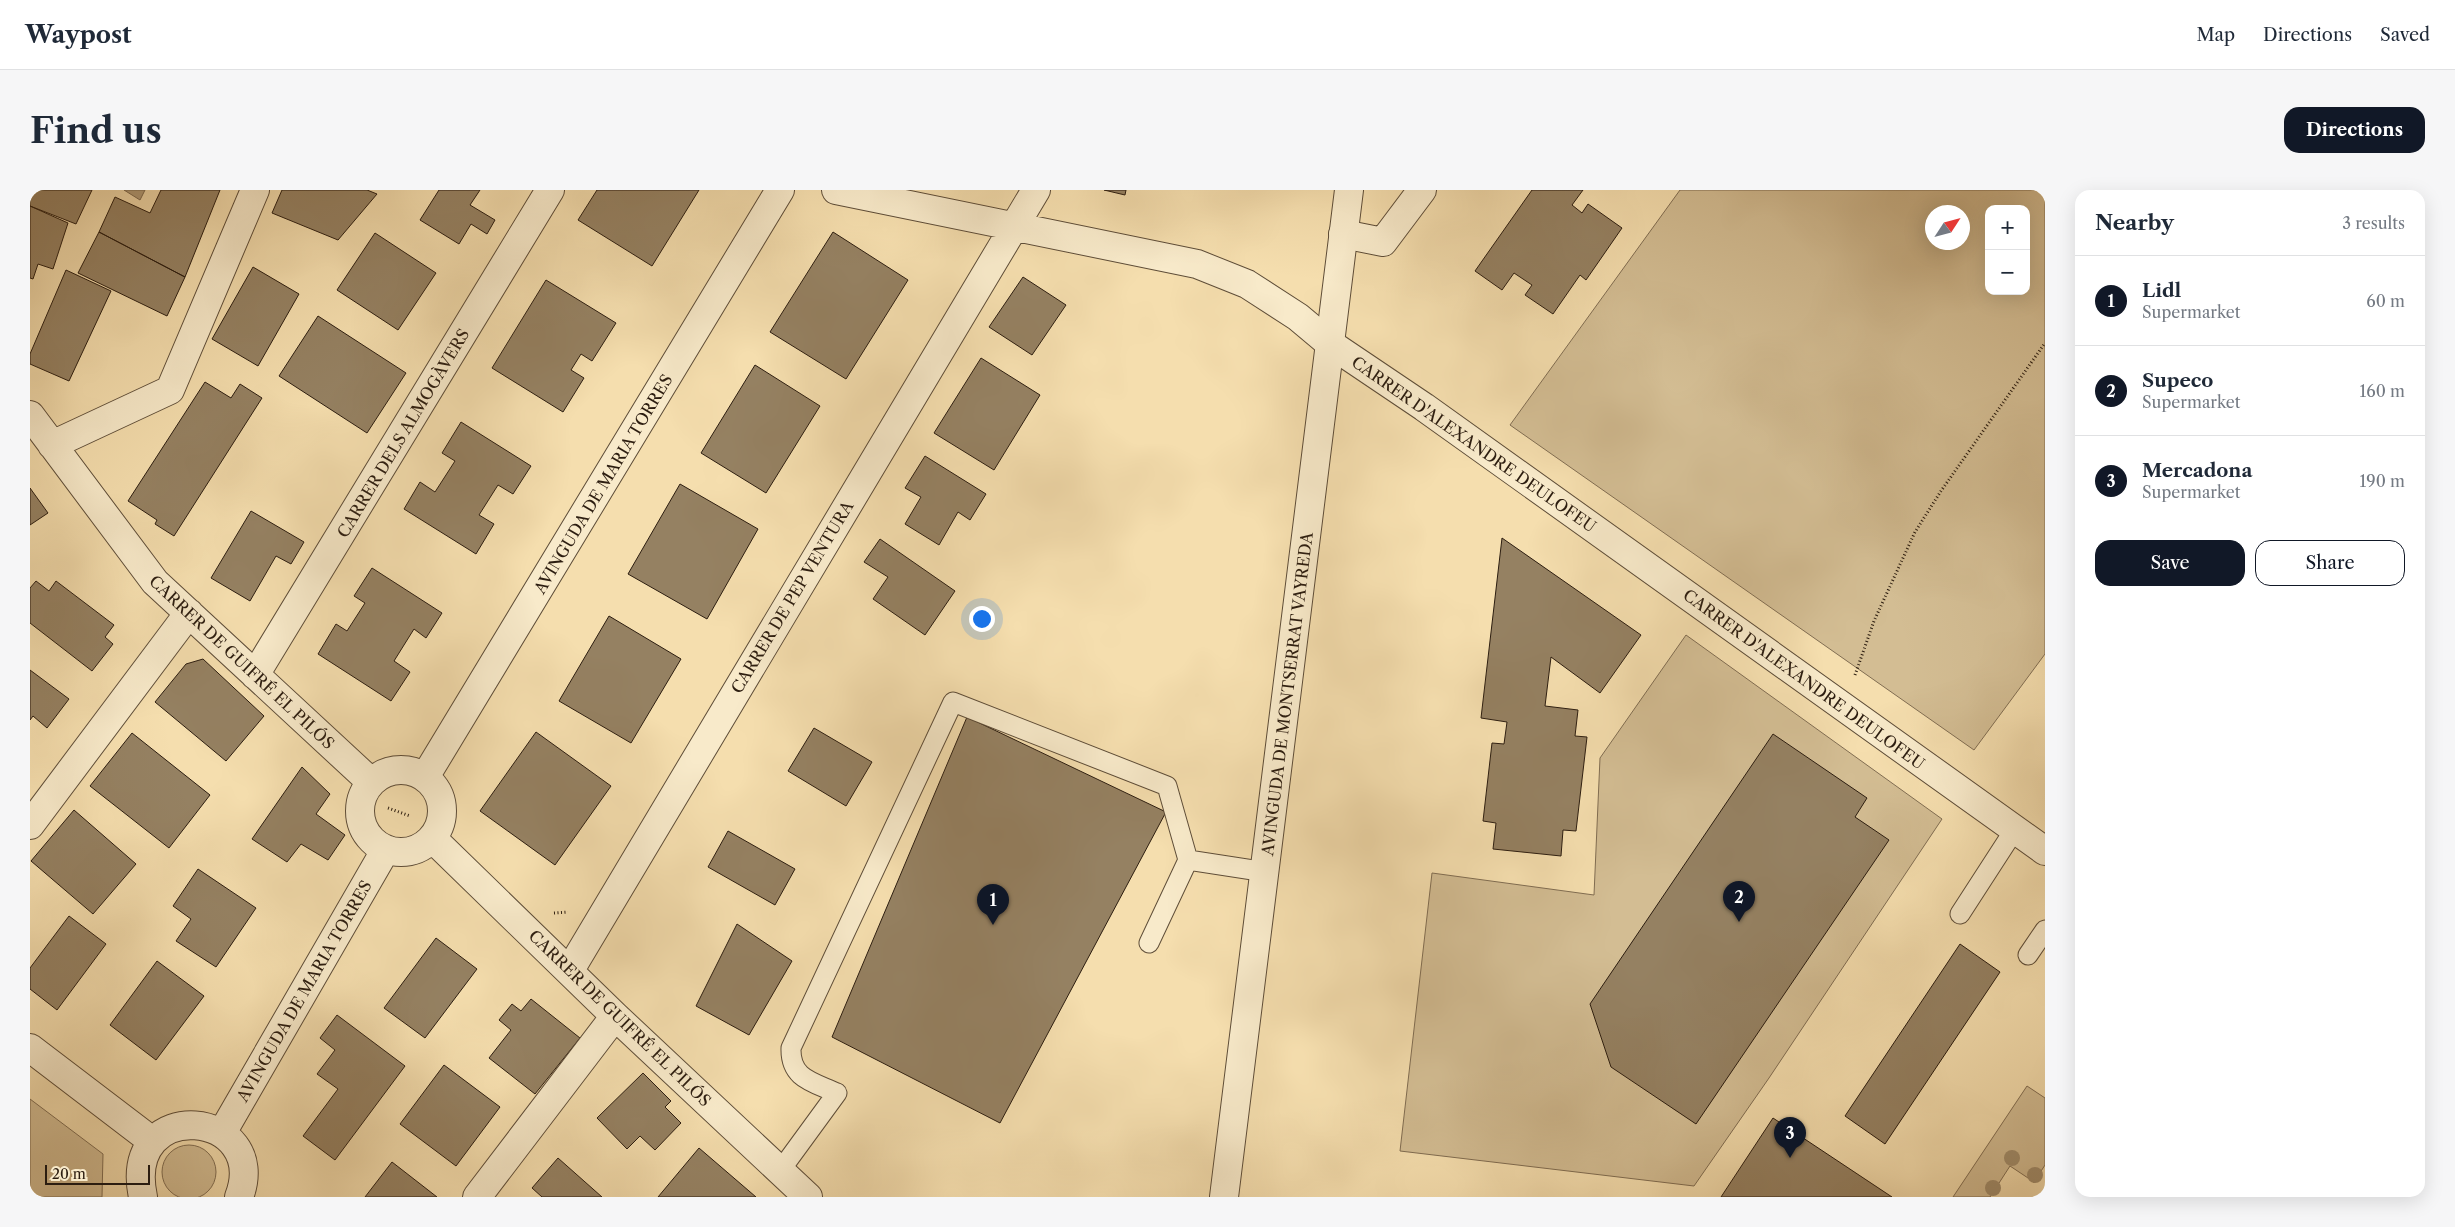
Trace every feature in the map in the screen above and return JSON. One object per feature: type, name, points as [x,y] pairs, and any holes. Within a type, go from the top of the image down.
[{"type":"street","points":[[52,445],[170,390],[255,190]]},
{"type":"street","name":"CARRER DELS ALMOGÀVERS","points":[[255,675],[550,190]]},
{"type":"street","name":"AVINGUDA DE MARIA TORRES","points":[[425,777],[780,190]]},
{"type":"street","name":"CARRER D'ALEXANDRE DEULOFEU","points":[[836,190],[1016,225],[1197,264],[1247,284],[1298,317],[1329,343],[1432,413],[2045,850]]},
{"type":"street","name":"CARRER DE PEP VENTURA","points":[[570,970],[1036,190]]},
{"type":"street","name":"AVINGUDA DE MONTSERRAT VAYREDA","points":[[1224,1197],[1266,872],[1349,190]]},
{"type":"street","points":[[1343,234],[1383,242],[1422,190]]},
{"type":"street","name":"CARRER DE GUIFRÉ EL PILÓS","points":[[30,414],[155,582],[371,782]]},
{"type":"street","points":[[30,825],[189,613]]},
{"type":"street","points":[[407,770],[425,777],[434,787],[440,799],[442,813],[440,826],[432,838],[419,848],[402,852],[386,849],[370,837],[361,820],[362,799],[371,782],[387,772],[407,770]]},
{"type":"street","name":"CARRER DE GUIFRÉ EL PILÓS","points":[[432,838],[570,970],[615,1016],[807,1197]]},
{"type":"street","name":"AVINGUDA DE MARIA TORRES","points":[[222,1132],[386,849]]},
{"type":"street","points":[[477,1197],[615,1016]]},
{"type":"street","points":[[30,1048],[152,1141]]},
{"type":"street","points":[[143,1197],[140,1167],[152,1141],[173,1127],[198,1124],[222,1132],[240,1154],[245,1182],[239,1197]]},
{"type":"lane","points":[[780,1171],[837,1093],[799,1075],[791,1061],[791,1048],[953,702],[1167,786],[1188,860],[1149,943]]},
{"type":"lane","points":[[1960,914],[2015,829]]},
{"type":"lane","points":[[1188,860],[1266,872]]},
{"type":"lane","points":[[2028,955],[2045,930]]},
{"type":"path","points":[[1836,702],[1856,674],[1874,621],[1915,532],[1941,491],[2045,343]]},
{"type":"shaded area","points":[[124,190],[145,190],[140,200]]},
{"type":"shaded area","points":[[1680,190],[2045,190],[2045,654],[1974,750],[1510,425]]},
{"type":"shaded area","points":[[1686,635],[1942,819],[1769,1078],[1694,1186],[1400,1151],[1432,873],[1594,895],[1600,758]]},
{"type":"shaded area","points":[[2027,1086],[2045,1098],[2045,1165],[2034,1182],[2010,1166],[1990,1197],[1953,1197]]},
{"type":"shaded area","points":[[30,1099],[103,1154],[102,1197],[30,1197]]},
{"type":"shaded area","points":[[184,1145],[194,1145],[204,1149],[212,1157],[216,1172],[212,1187],[204,1195],[194,1199],[184,1199],[174,1195],[166,1187],[162,1177],[162,1167],[166,1157],[174,1149]]},
{"type":"building","points":[[30,190],[92,190],[76,224],[30,206]]},
{"type":"building","points":[[161,190],[220,190],[185,277],[99,232],[115,197],[150,213]]},
{"type":"building","points":[[282,190],[367,190],[377,194],[338,240],[272,213]]},
{"type":"building","points":[[439,190],[480,190],[470,205],[495,220],[487,234],[471,224],[459,244],[420,220]]},
{"type":"building","points":[[597,190],[699,190],[652,266],[578,220]]},
{"type":"building","points":[[1104,190],[1126,190],[1125,195]]},
{"type":"building","points":[[1532,190],[1583,190],[1572,205],[1582,213],[1588,204],[1622,228],[1586,280],[1580,275],[1553,314],[1525,295],[1532,285],[1514,273],[1502,290],[1475,271]]},
{"type":"building","points":[[30,206],[68,223],[53,269],[38,264],[33,279],[30,278]]},
{"type":"building","points":[[99,232],[185,277],[167,316],[78,273]]},
{"type":"building","points":[[833,232],[908,280],[846,379],[770,332]]},
{"type":"building","points":[[375,233],[436,273],[398,330],[337,290]]},
{"type":"building","points":[[253,267],[299,294],[258,366],[212,339]]},
{"type":"building","points":[[66,270],[111,291],[69,381],[30,364],[30,354]]},
{"type":"building","points":[[1023,277],[1066,305],[1032,355],[989,327]]},
{"type":"building","points":[[546,280],[616,323],[592,361],[581,354],[571,370],[584,378],[563,412],[492,368]]},
{"type":"building","points":[[318,316],[406,373],[367,433],[279,376]]},
{"type":"building","points":[[981,358],[1040,395],[994,470],[934,433]]},
{"type":"building","points":[[755,365],[820,406],[766,493],[701,453]]},
{"type":"building","points":[[205,382],[231,398],[240,384],[262,398],[174,536],[155,524],[157,520],[128,501]]},
{"type":"building","points":[[461,422],[531,466],[513,494],[498,485],[479,515],[494,524],[476,554],[404,509],[420,482],[435,492],[455,461],[442,453]]},
{"type":"building","points":[[925,456],[986,494],[970,520],[958,512],[939,545],[905,524],[921,497],[905,488]]},
{"type":"building","points":[[680,484],[758,529],[707,619],[628,574]]},
{"type":"building","points":[[30,488],[48,513],[30,525]]},
{"type":"building","points":[[251,511],[304,542],[291,564],[276,556],[250,601],[211,578]]},
{"type":"building","points":[[1502,538],[1641,635],[1600,693],[1551,657],[1545,706],[1578,710],[1575,736],[1587,737],[1576,831],[1563,830],[1561,856],[1493,849],[1496,823],[1483,821],[1492,743],[1504,744],[1507,722],[1481,718]]},
{"type":"building","points":[[880,539],[955,591],[925,635],[873,599],[888,577],[864,562]]},
{"type":"building","points":[[372,568],[442,613],[426,638],[414,629],[394,661],[410,672],[391,701],[318,654],[336,624],[347,631],[365,603],[354,596]]},
{"type":"building","points":[[36,581],[49,591],[56,581],[114,625],[105,637],[113,644],[92,671],[30,623],[30,588]]},
{"type":"building","points":[[609,616],[681,659],[631,743],[559,701]]},
{"type":"building","points":[[203,659],[264,716],[226,761],[155,702],[186,664]]},
{"type":"building","points":[[30,670],[69,699],[47,728],[33,716],[30,720]]},
{"type":"building","points":[[967,717],[1166,812],[1000,1123],[832,1037]]},
{"type":"building","points":[[814,728],[872,762],[846,806],[788,771]]},
{"type":"building","points":[[536,732],[611,786],[555,865],[480,811]]},
{"type":"building","points":[[132,733],[210,795],[169,848],[90,786]]},
{"type":"building","points":[[1773,734],[1867,798],[1855,817],[1889,840],[1696,1124],[1611,1067],[1590,1004]]},
{"type":"building","points":[[302,767],[330,794],[316,814],[345,835],[328,860],[301,844],[287,862],[252,839]]},
{"type":"building","points":[[74,810],[136,864],[93,914],[31,861]]},
{"type":"building","points":[[728,831],[795,869],[775,905],[708,867]]},
{"type":"building","points":[[198,869],[256,908],[216,967],[176,941],[191,919],[173,906]]},
{"type":"building","points":[[69,916],[106,944],[57,1010],[30,989],[30,968]]},
{"type":"building","points":[[737,924],[792,961],[749,1035],[696,1006]]},
{"type":"building","points":[[436,938],[477,969],[425,1038],[384,1008]]},
{"type":"building","points":[[1960,944],[2000,972],[1885,1144],[1845,1116]]},
{"type":"building","points":[[157,961],[204,996],[156,1060],[110,1025]]},
{"type":"building","points":[[531,999],[580,1038],[535,1094],[489,1058],[511,1030],[499,1020],[512,1004],[521,1011]]},
{"type":"building","points":[[337,1015],[405,1066],[335,1160],[303,1136],[338,1089],[317,1074],[335,1050],[320,1038]]},
{"type":"building","points":[[444,1065],[500,1107],[456,1166],[400,1124]]},
{"type":"building","points":[[643,1073],[671,1101],[665,1107],[681,1123],[655,1150],[640,1136],[627,1149],[597,1118]]},
{"type":"building","points":[[1773,1118],[1892,1197],[1721,1197]]},
{"type":"building","points":[[699,1148],[756,1197],[658,1197]]},
{"type":"building","points":[[558,1158],[602,1197],[542,1197],[532,1188]]},
{"type":"building","points":[[392,1162],[437,1197],[365,1197]]},
{"type":"place","name":"Supeco","points":[[1739,922]]},
{"type":"place","name":"Lidl","points":[[993,925]]},
{"type":"place","name":"Mercadona","points":[[1790,1158]]}]
